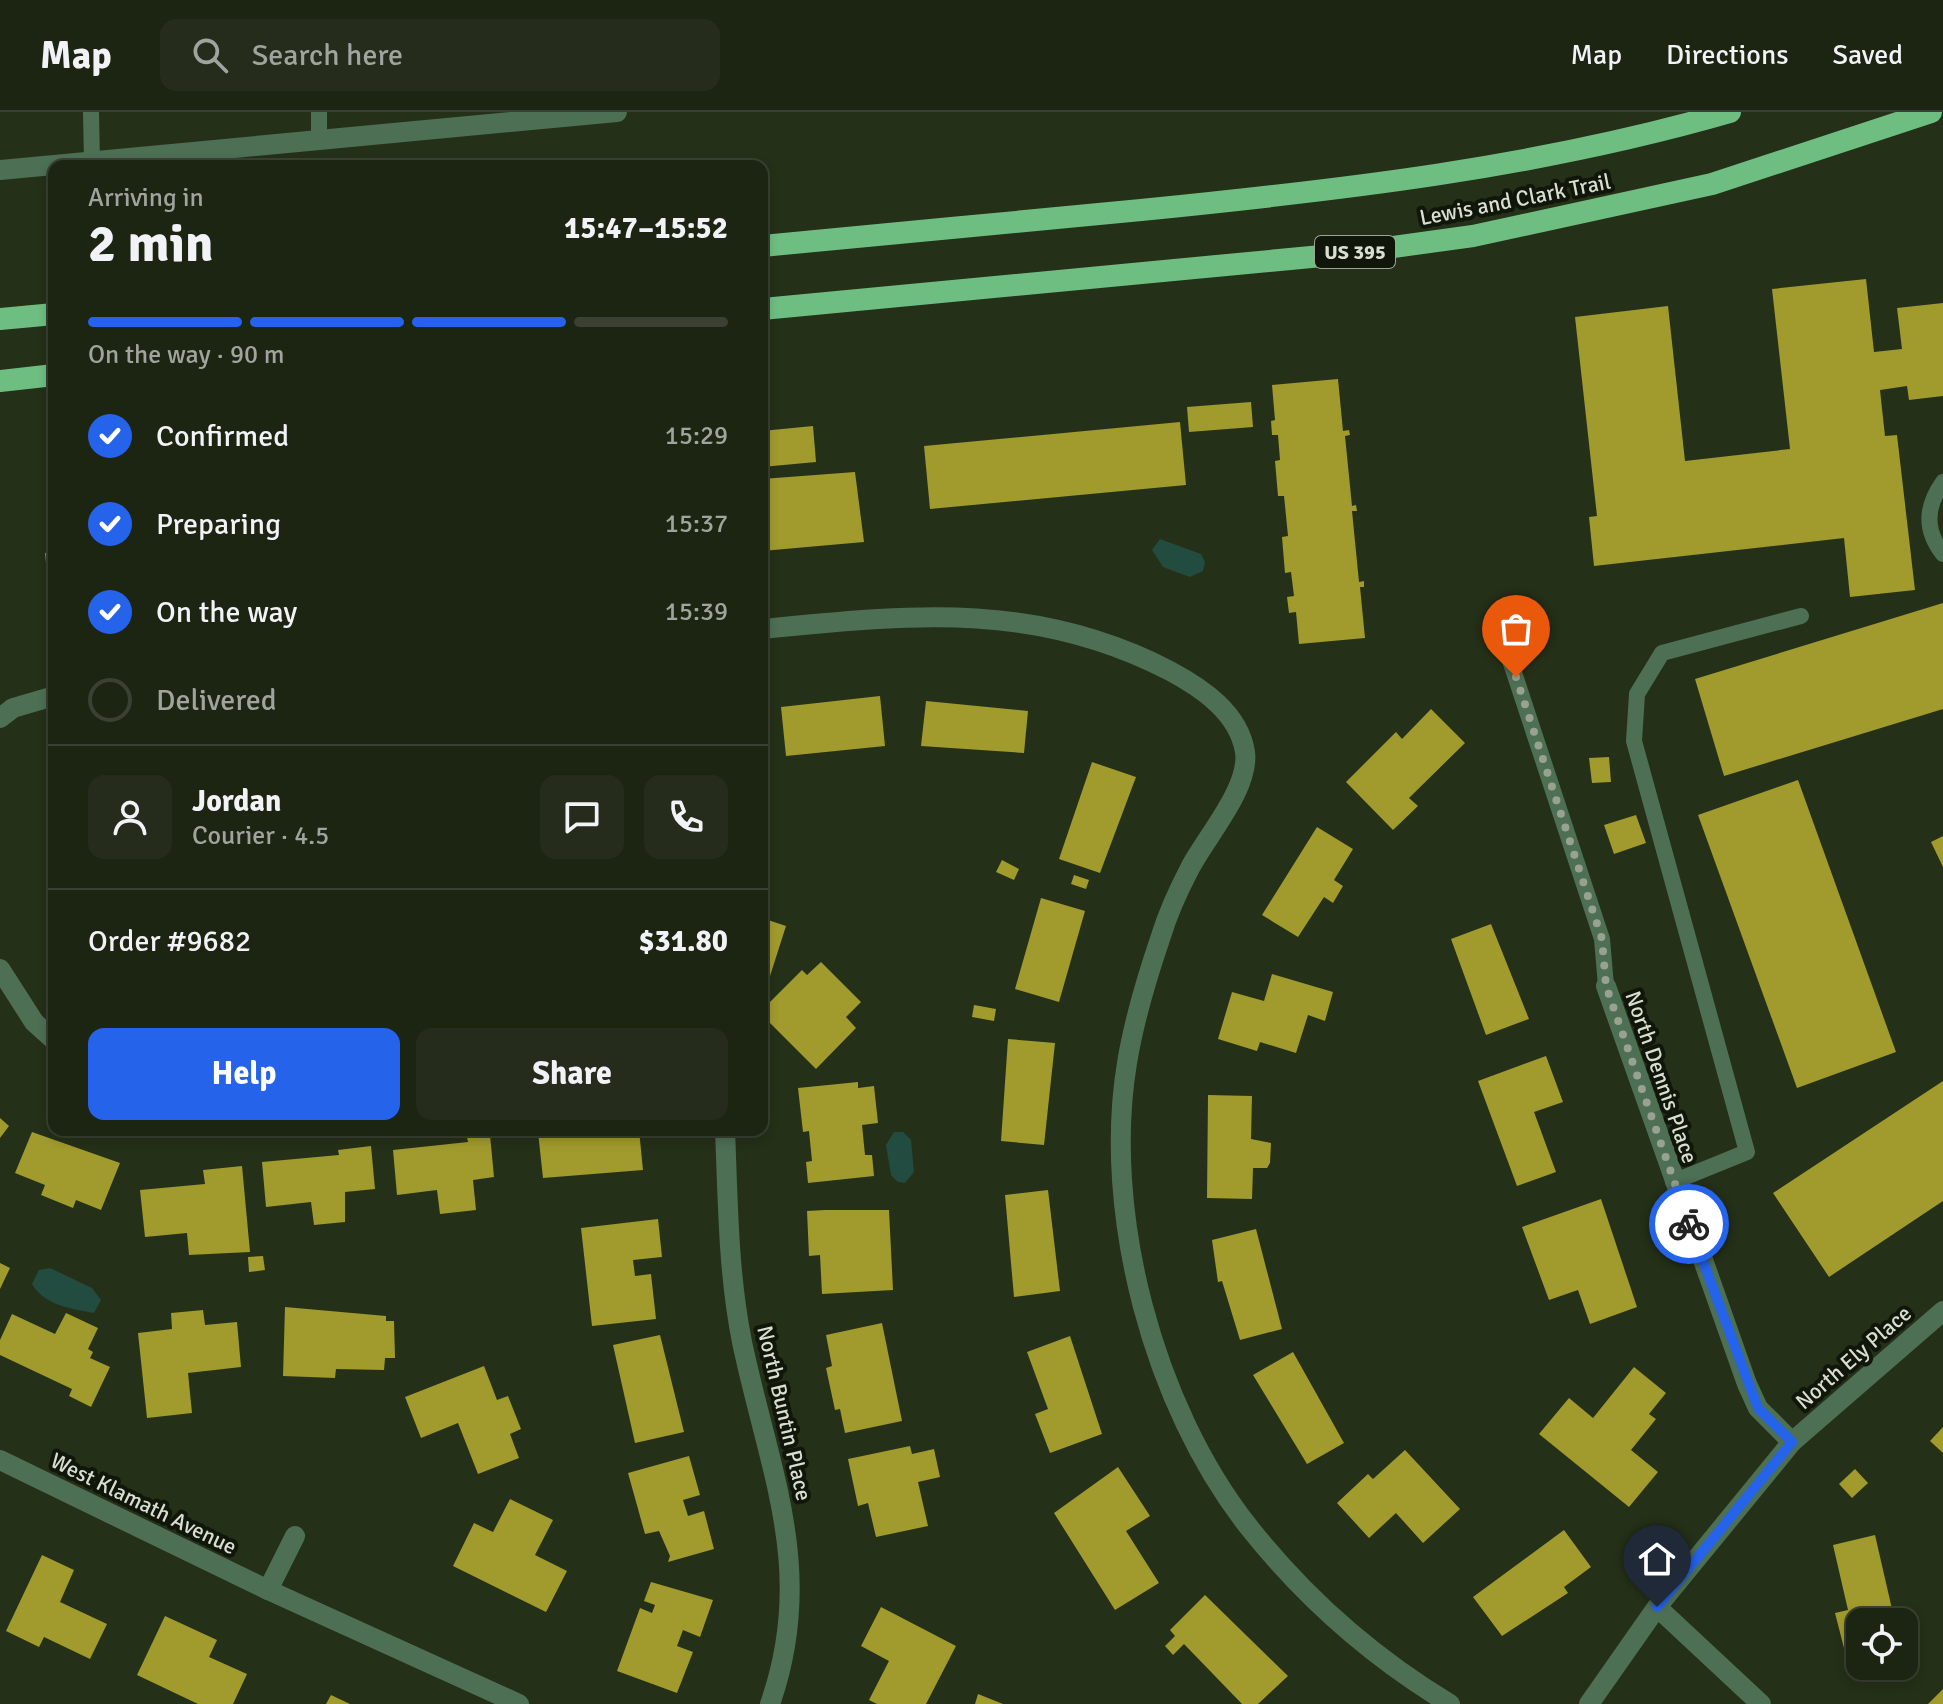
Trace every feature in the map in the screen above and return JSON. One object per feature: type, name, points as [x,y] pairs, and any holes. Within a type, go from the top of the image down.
[{"type":"highway","name":"Lewis and Clark Trail","points":[[768,245],[1371,187],[1588,149],[1730,112]]},
{"type":"highway","name":"Lewis and Clark Trail","points":[[768,308],[1327,255],[1473,236],[1712,184],[1931,112]]},
{"type":"highway","points":[[0,319],[48,315]]},
{"type":"highway","points":[[0,381],[48,376]]},
{"type":"street","points":[[113,160],[319,140],[480,118],[617,112]]},
{"type":"street","points":[[0,170],[48,166]]},
{"type":"street","points":[[768,629],[945,615],[1011,620],[1083,635],[1143,657],[1183,678],[1216,700],[1240,737],[1245,751],[1240,783],[1189,870],[1162,932],[1127,1063],[1122,1127],[1123,1191],[1132,1260],[1154,1339],[1178,1405],[1210,1469],[1246,1524],[1301,1587],[1357,1641],[1450,1704]]},
{"type":"street","points":[[0,718],[13,708],[48,698]]},
{"type":"street","points":[[0,969],[34,1022],[48,1035]]},
{"type":"street","name":"North Dennis Place","points":[[1606,986],[1673,1182],[1753,1396],[1758,1408],[1792,1442]]},
{"type":"street","name":"North Buntin Place","points":[[725,1136],[734,1298],[782,1496],[789,1548],[788,1638],[770,1704]]},
{"type":"street","name":"North Ely Place","points":[[1589,1704],[1657,1607],[1792,1442],[1943,1311]]},
{"type":"street","name":"West Klamath Avenue","points":[[0,1460],[268,1590],[519,1704]]},
{"type":"street","points":[[268,1590],[295,1536]]},
{"type":"street","points":[[1657,1607],[1761,1704]]},
{"type":"lane","points":[[91,112],[92,160]]},
{"type":"lane","points":[[319,112],[319,140]]},
{"type":"lane","points":[[1943,482],[1929,512],[1929,528],[1943,554]]},
{"type":"lane","points":[[1673,1182],[1747,1152],[1634,741],[1637,694],[1662,653],[1801,616]]},
{"type":"lane","points":[[1497,621],[1602,939],[1606,986]]},
{"type":"water","points":[[1160,539],[1201,554],[1205,562],[1203,571],[1190,577],[1163,567],[1152,550]]},
{"type":"water","points":[[894,1132],[903,1132],[911,1140],[914,1172],[905,1183],[898,1182],[891,1175],[886,1145]]},
{"type":"water","points":[[50,1268],[92,1288],[101,1300],[94,1313],[52,1302],[38,1291],[32,1284],[39,1270]]},
{"type":"building","points":[[1866,279],[1874,352],[1902,349],[1897,308],[1943,303],[1943,396],[1909,400],[1907,386],[1880,390],[1885,436],[1897,435],[1915,590],[1850,597],[1844,538],[1594,566],[1589,517],[1597,516],[1575,317],[1668,306],[1685,461],[1790,449],[1772,289]]},
{"type":"building","points":[[1338,379],[1343,431],[1349,430],[1350,435],[1345,436],[1352,506],[1356,505],[1357,511],[1352,511],[1359,582],[1364,581],[1364,587],[1360,587],[1365,638],[1299,644],[1296,612],[1289,613],[1287,597],[1294,596],[1291,572],[1285,573],[1282,537],[1288,536],[1284,496],[1278,496],[1275,461],[1280,460],[1278,435],[1272,435],[1271,421],[1275,420],[1272,385]]},
{"type":"building","points":[[1251,402],[1253,427],[1189,432],[1187,407]]},
{"type":"building","points":[[1180,422],[1186,485],[930,509],[924,446]]},
{"type":"building","points":[[813,426],[816,462],[768,466],[768,430]]},
{"type":"building","points":[[855,472],[864,542],[768,550],[768,479]]},
{"type":"building","points":[[45,553],[48,553],[48,582]]},
{"type":"building","points":[[1943,603],[1943,709],[1724,776],[1695,679]]},
{"type":"building","points":[[880,696],[885,746],[786,756],[781,707]]},
{"type":"building","points":[[926,701],[1028,711],[1024,753],[921,746]]},
{"type":"building","points":[[1431,709],[1465,743],[1409,798],[1418,806],[1393,830],[1346,782],[1396,732],[1402,739]]},
{"type":"building","points":[[1609,757],[1611,782],[1592,783],[1589,758]]},
{"type":"building","points":[[1092,762],[1136,777],[1100,873],[1059,859]]},
{"type":"building","points":[[1798,780],[1896,1052],[1797,1088],[1698,815]]},
{"type":"building","points":[[1636,815],[1646,843],[1614,854],[1604,825]]},
{"type":"building","points":[[1317,827],[1353,849],[1334,880],[1343,886],[1333,903],[1324,897],[1298,937],[1262,915]]},
{"type":"building","points":[[1943,836],[1943,867],[1931,842]]},
{"type":"building","points":[[1002,860],[1019,869],[1014,880],[996,872]]},
{"type":"building","points":[[1074,875],[1089,880],[1086,889],[1071,884]]},
{"type":"building","points":[[1041,898],[1085,911],[1059,1002],[1015,989]]},
{"type":"building","points":[[768,920],[786,926],[768,975]]},
{"type":"building","points":[[1491,924],[1529,1019],[1486,1035],[1451,939]]},
{"type":"building","points":[[821,962],[861,1002],[846,1017],[856,1028],[816,1069],[768,1021],[768,1004],[802,970],[807,975]]},
{"type":"building","points":[[1272,974],[1333,992],[1325,1021],[1308,1015],[1296,1053],[1260,1042],[1257,1051],[1218,1039],[1232,992],[1264,1001]]},
{"type":"building","points":[[974,1005],[996,1009],[994,1021],[972,1017]]},
{"type":"building","points":[[1008,1039],[1055,1043],[1044,1145],[1001,1141]]},
{"type":"building","points":[[1546,1056],[1563,1102],[1534,1112],[1556,1172],[1517,1186],[1478,1081]]},
{"type":"building","points":[[1943,1081],[1943,1201],[1829,1277],[1773,1193]]},
{"type":"building","points":[[858,1082],[858,1088],[874,1086],[878,1123],[862,1125],[865,1155],[872,1155],[874,1176],[808,1183],[806,1162],[812,1161],[809,1131],[803,1132],[798,1088]]},
{"type":"building","points":[[1208,1095],[1252,1096],[1251,1139],[1271,1143],[1267,1168],[1253,1168],[1252,1199],[1207,1198]]},
{"type":"building","points":[[0,1118],[9,1126],[0,1138]]},
{"type":"building","points":[[32,1132],[120,1163],[101,1210],[76,1200],[73,1208],[41,1195],[45,1185],[15,1173]]},
{"type":"building","points":[[490,1136],[494,1177],[473,1180],[476,1210],[440,1214],[437,1190],[397,1195],[393,1150],[468,1142],[467,1137]]},
{"type":"building","points":[[538,1136],[640,1136],[643,1170],[543,1178]]},
{"type":"building","points":[[371,1146],[375,1189],[345,1192],[345,1222],[314,1225],[311,1202],[266,1207],[262,1162],[339,1155],[338,1150]]},
{"type":"building","points":[[242,1166],[250,1252],[189,1255],[187,1233],[145,1237],[140,1190],[205,1184],[203,1170]]},
{"type":"building","points":[[1048,1190],[1060,1291],[1014,1297],[1005,1195]]},
{"type":"building","points":[[1601,1199],[1637,1307],[1590,1324],[1578,1290],[1549,1300],[1522,1227]]},
{"type":"building","points":[[889,1210],[893,1290],[822,1294],[820,1255],[809,1256],[807,1211]]},
{"type":"building","points":[[658,1219],[662,1257],[633,1260],[635,1276],[651,1274],[656,1319],[592,1326],[581,1228]]},
{"type":"building","points":[[1256,1229],[1282,1329],[1240,1340],[1222,1281],[1218,1282],[1212,1240]]},
{"type":"building","points":[[263,1256],[265,1270],[249,1272],[248,1257]]},
{"type":"building","points":[[0,1263],[10,1268],[0,1289]]},
{"type":"building","points":[[285,1307],[386,1316],[386,1321],[394,1321],[395,1358],[385,1358],[384,1370],[336,1369],[335,1378],[283,1376]]},
{"type":"building","points":[[203,1310],[205,1325],[237,1322],[241,1367],[188,1373],[192,1413],[147,1418],[138,1333],[172,1329],[171,1313]]},
{"type":"building","points":[[66,1313],[98,1328],[88,1349],[93,1352],[90,1358],[110,1367],[91,1407],[69,1396],[72,1389],[0,1355],[0,1340],[12,1314],[55,1334]]},
{"type":"building","points":[[882,1323],[902,1421],[845,1433],[840,1409],[835,1410],[826,1368],[832,1366],[826,1335]]},
{"type":"building","points":[[660,1335],[684,1432],[635,1443],[613,1345]]},
{"type":"building","points":[[1070,1336],[1102,1434],[1050,1453],[1035,1414],[1048,1409],[1027,1352]]},
{"type":"building","points":[[1293,1352],[1344,1443],[1307,1464],[1253,1375]]},
{"type":"building","points":[[484,1366],[497,1400],[508,1396],[521,1429],[510,1434],[519,1458],[478,1474],[458,1423],[421,1438],[405,1397]]},
{"type":"building","points":[[1634,1367],[1666,1393],[1649,1414],[1656,1419],[1631,1450],[1658,1472],[1629,1507],[1539,1434],[1569,1398],[1593,1418]]},
{"type":"building","points":[[1943,1427],[1943,1453],[1930,1441]]},
{"type":"building","points":[[910,1446],[912,1454],[934,1449],[940,1477],[918,1482],[928,1526],[876,1537],[868,1503],[858,1506],[848,1459]]},
{"type":"building","points":[[1405,1450],[1460,1509],[1423,1543],[1396,1513],[1369,1538],[1337,1503],[1368,1474],[1373,1479]]},
{"type":"building","points":[[689,1456],[700,1495],[683,1500],[688,1516],[704,1511],[714,1549],[668,1562],[670,1556],[659,1531],[645,1534],[628,1473]]},
{"type":"building","points":[[1118,1467],[1150,1516],[1126,1531],[1159,1583],[1115,1610],[1054,1513]]},
{"type":"building","points":[[1855,1469],[1868,1483],[1852,1498],[1839,1484]]},
{"type":"building","points":[[510,1499],[553,1520],[535,1555],[567,1571],[546,1612],[453,1566],[474,1523],[493,1532]]},
{"type":"building","points":[[1564,1530],[1591,1567],[1564,1587],[1568,1593],[1502,1636],[1473,1597]]},
{"type":"building","points":[[1875,1535],[1892,1608],[1848,1608],[1833,1545]]},
{"type":"building","points":[[42,1555],[74,1570],[60,1602],[107,1624],[90,1659],[44,1637],[39,1647],[6,1631]]},
{"type":"building","points":[[651,1582],[713,1600],[700,1637],[683,1630],[677,1646],[693,1652],[677,1693],[617,1671],[640,1608],[652,1613],[655,1605],[644,1601]]},
{"type":"building","points":[[1205,1595],[1288,1676],[1258,1704],[1242,1704],[1184,1644],[1173,1655],[1165,1646],[1175,1636],[1170,1630]]},
{"type":"building","points":[[881,1607],[956,1646],[926,1704],[877,1704],[869,1700],[889,1661],[861,1646]]},
{"type":"building","points":[[1846,1610],[1846,1652],[1845,1652],[1835,1613]]},
{"type":"building","points":[[165,1616],[217,1640],[209,1657],[247,1674],[233,1704],[198,1704],[137,1675]]},
{"type":"building","points":[[1943,1689],[1943,1704],[1928,1704]]},
{"type":"building","points":[[978,1694],[1003,1704],[975,1704]]},
{"type":"building","points":[[331,1695],[350,1704],[326,1704]]},
{"type":"way so far","points":[[1516,677],[1602,939],[1606,986],[1689,1224]]},
{"type":"route","points":[[1657,1607],[1792,1442],[1758,1408],[1689,1224]]}]
